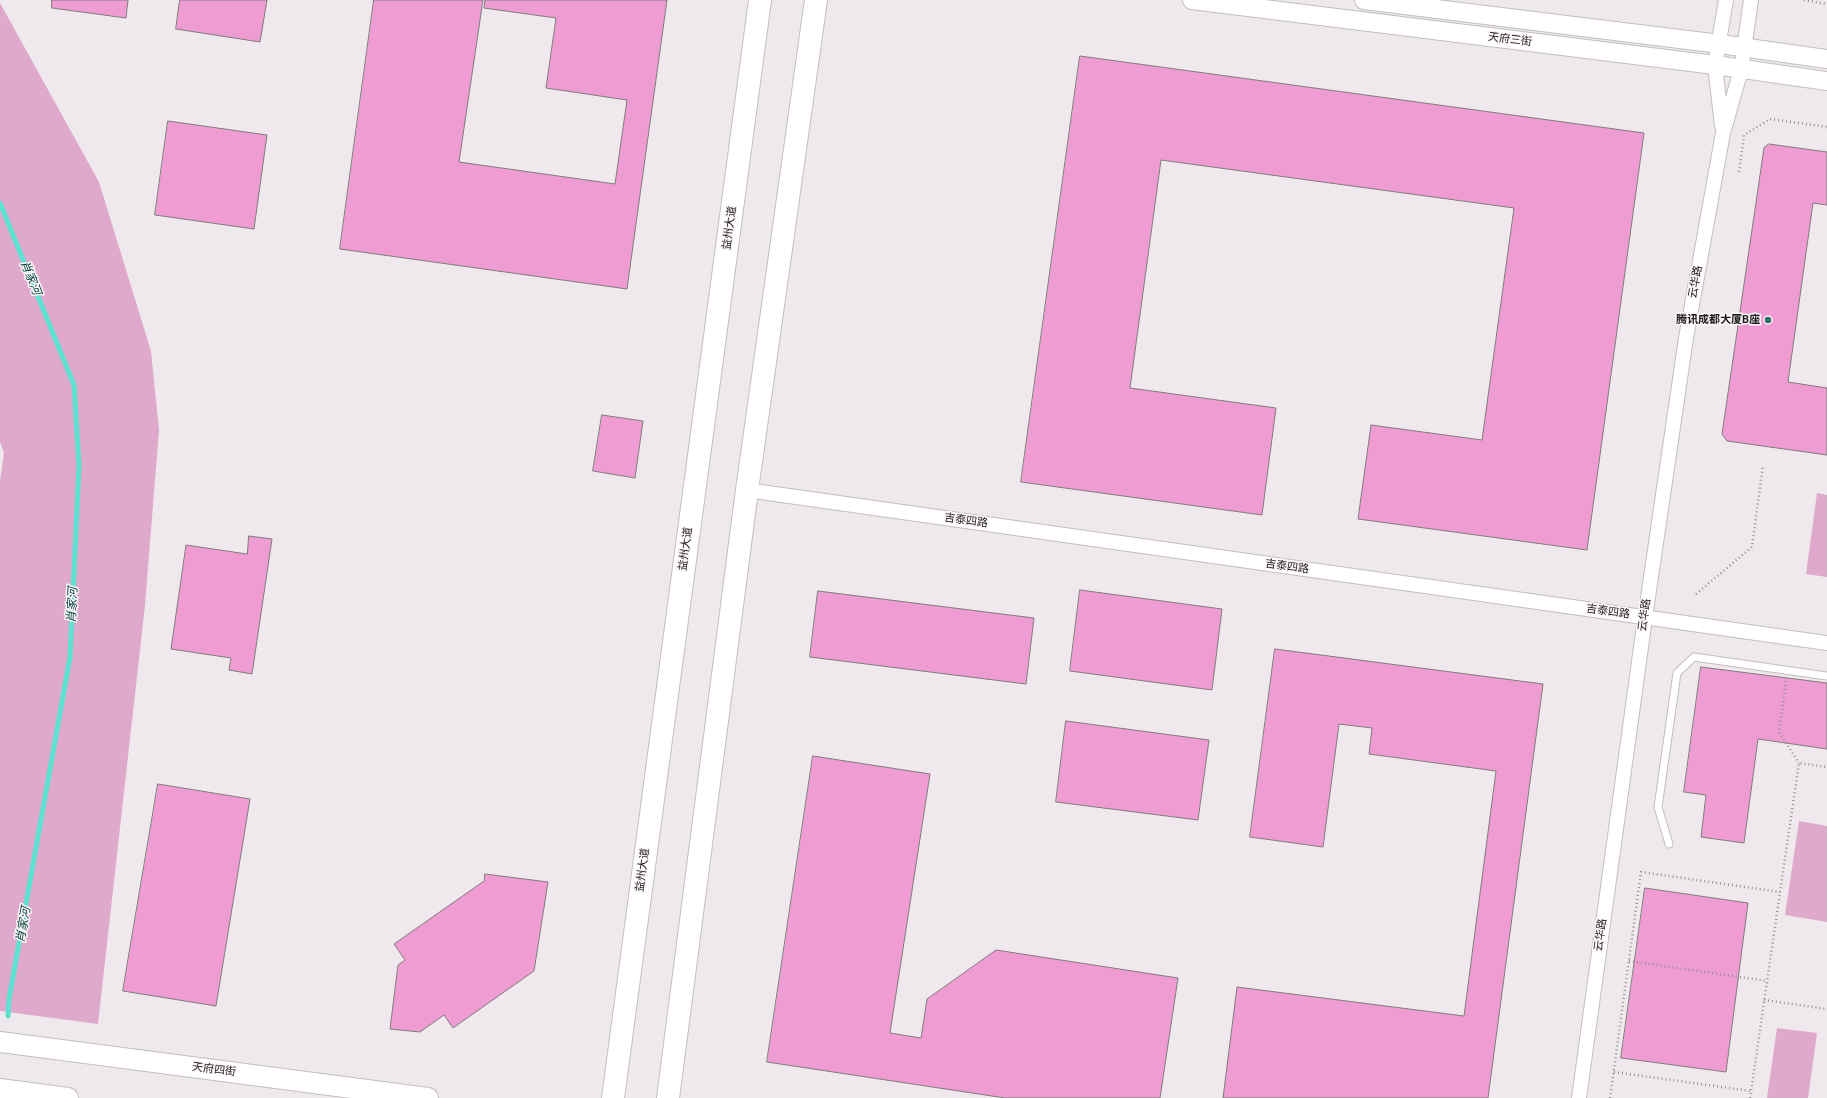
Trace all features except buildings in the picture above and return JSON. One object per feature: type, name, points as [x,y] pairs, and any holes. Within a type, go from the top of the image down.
[{"type":"main road","name":"益州大道","points":[[613,1098],[760,0]]},
{"type":"main road","points":[[668,1098],[747,490],[816,0]]},
{"type":"main road","name":"天府四街","points":[[0,1042],[428,1098]]},
{"type":"main road","points":[[0,1089],[68,1098]]},
{"type":"street","name":"天府三街","points":[[1192,0],[1262,4],[1827,81]]},
{"type":"street","name":"天府三街","points":[[1364,0],[1720,44],[1744,49],[1827,59]]},
{"type":"street","name":"云华路","points":[[1723,133],[1715,65],[1720,44],[1726,0]]},
{"type":"street","name":"云华路","points":[[1579,1098],[1645,618],[1686,338],[1723,133],[1741,70],[1751,0]]},
{"type":"street","name":"吉泰四路","points":[[747,490],[1827,643]]},
{"type":"lane","points":[[1669,844],[1658,806],[1677,674],[1694,657],[1827,676]]},
{"type":"path","points":[[1804,0],[1827,4]]},
{"type":"path","points":[[1739,172],[1744,135],[1770,119],[1827,126]]},
{"type":"path","points":[[1696,594],[1752,547],[1763,465]]},
{"type":"path","points":[[1750,1098],[1798,763],[1778,732],[1788,671]]},
{"type":"path","points":[[1798,763],[1827,767]]},
{"type":"path","points":[[1610,1098],[1641,872],[1780,892]]},
{"type":"path","points":[[1629,961],[1767,981]]},
{"type":"path","points":[[1764,1000],[1827,1009]]},
{"type":"path","points":[[1614,1072],[1752,1091]]},
{"type":"shaded area","points":[[0,3],[99,182],[151,351],[159,430],[145,605],[98,1024],[0,1011],[0,481],[4,453],[0,442]]},
{"type":"shaded area","points":[[1817,493],[1827,495],[1827,577],[1806,574]]},
{"type":"shaded area","points":[[1799,821],[1827,826],[1827,922],[1785,915]]},
{"type":"shaded area","points":[[1777,1028],[1817,1033],[1808,1098],[1767,1098]]},
{"type":"waterway","name":"肖家河","points":[[0,203],[74,385],[79,466],[70,657],[9,999],[8,1016]]},
{"type":"place","name":"腾讯成都大厦B座","points":[[1768,320]]}]
